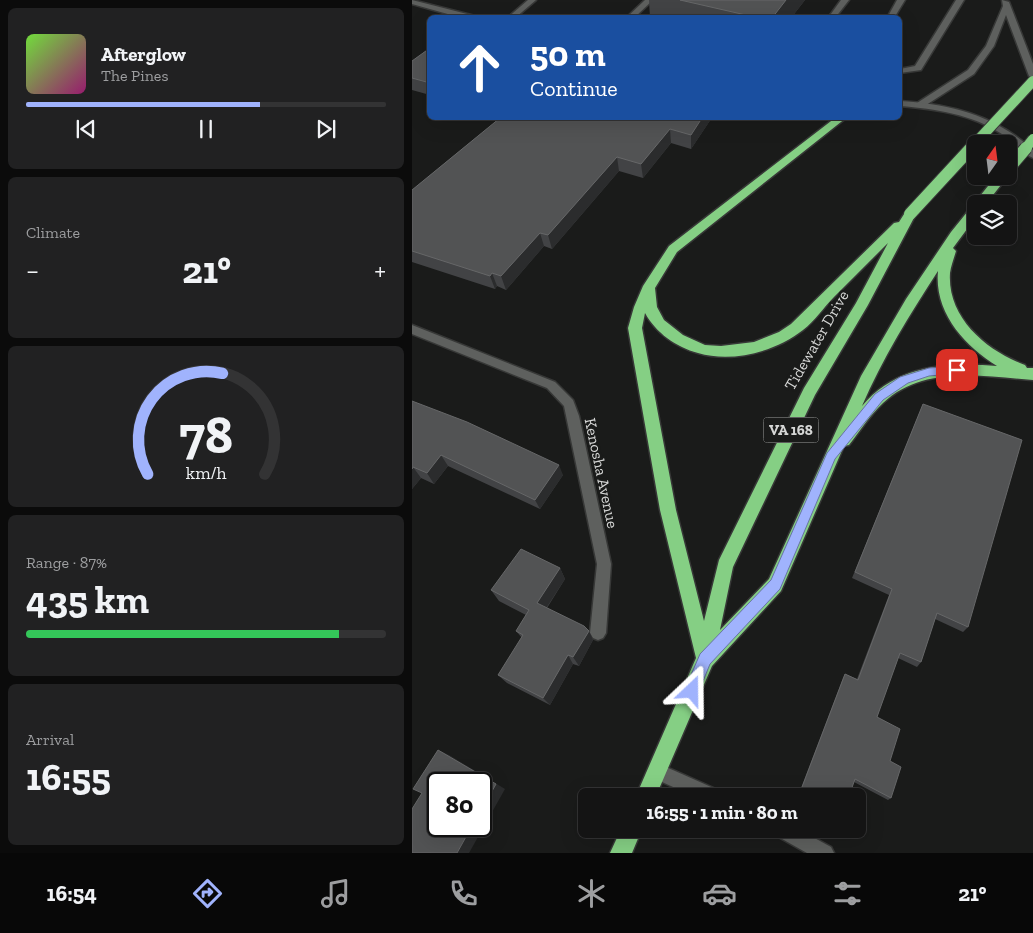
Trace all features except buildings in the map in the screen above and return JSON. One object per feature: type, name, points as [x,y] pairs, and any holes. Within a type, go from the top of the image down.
[{"type":"highway","name":"Tidewater Drive","points":[[650,788],[705,659],[724,566],[810,392],[861,305],[910,214],[1032,81]]},
{"type":"highway","points":[[705,659],[668,510],[635,328],[639,308],[659,268],[673,250],[838,120]]},
{"type":"highway","points":[[1017,158],[1032,139]]},
{"type":"highway","points":[[987,195],[995,185]]},
{"type":"highway","points":[[649,290],[648,305],[653,316],[664,329],[683,343],[708,352],[740,349],[770,341],[796,328],[910,214]]},
{"type":"highway","name":"Tidewater Drive","points":[[705,659],[776,585],[866,380],[911,302],[955,235],[967,220]]},
{"type":"highway","points":[[955,235],[944,274],[947,298],[956,319],[965,333],[982,349],[1005,365],[1032,373]]},
{"type":"highway","points":[[831,456],[879,397],[904,380],[929,372],[957,370],[1032,373]]},
{"type":"highway","points":[[621,853],[628,838]]},
{"type":"street","points":[[514,15],[532,0]]},
{"type":"street","points":[[632,15],[648,0]]},
{"type":"street","points":[[833,15],[845,0]]},
{"type":"street","points":[[892,15],[901,0]]},
{"type":"street","points":[[902,71],[918,68],[960,0]]},
{"type":"street","points":[[412,2],[461,15]]},
{"type":"street","points":[[1005,3],[1032,76]]},
{"type":"street","points":[[920,105],[970,72],[990,46],[1005,3]]},
{"type":"street","points":[[902,104],[946,109],[994,124],[1019,140],[1032,155]]},
{"type":"street","name":"Kenosha Avenue","points":[[412,329],[551,385],[568,404],[573,416],[604,564],[598,633]]},
{"type":"street","points":[[657,771],[694,788]]},
{"type":"street","points":[[798,838],[825,853]]},
{"type":"route","points":[[692,691],[705,659],[776,585],[831,456],[879,397],[904,380],[929,372],[957,370]]}]
